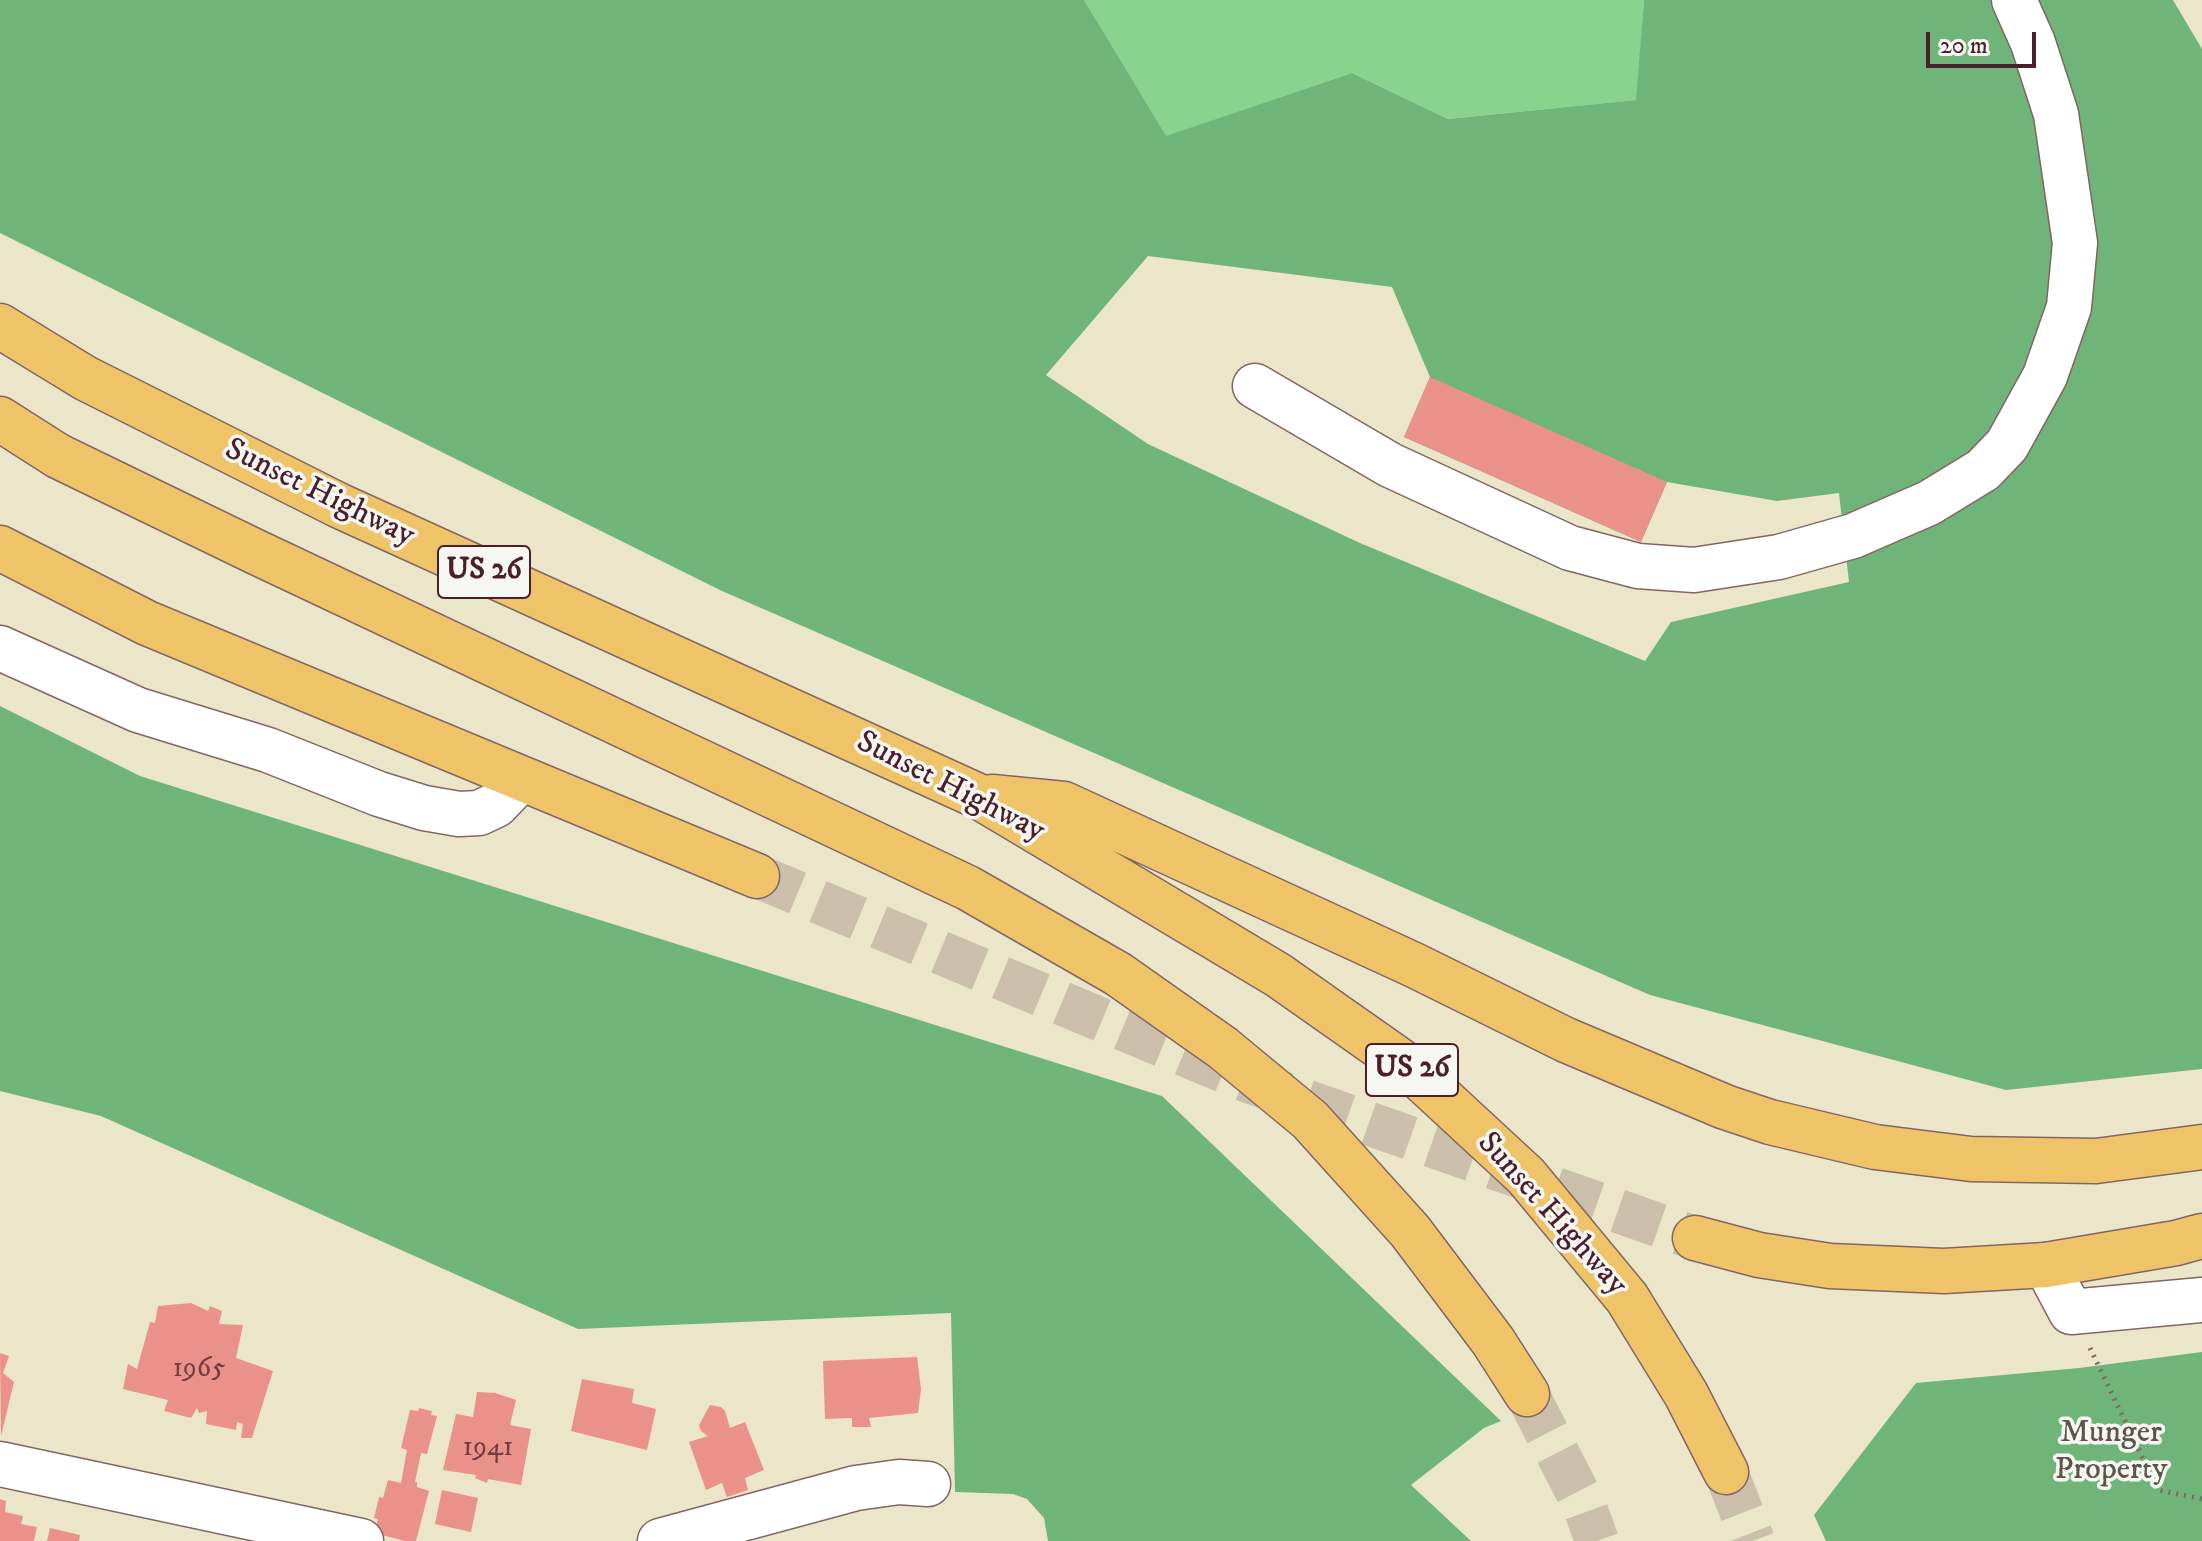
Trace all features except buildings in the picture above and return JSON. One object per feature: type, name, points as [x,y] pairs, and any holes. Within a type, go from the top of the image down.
[{"type":"highway","name":"Sunset Highway","points":[[0,326],[85,378],[340,506],[978,796],[1278,975],[1406,1065],[1526,1176],[1627,1298],[1686,1394],[1726,1472]]},
{"type":"highway","name":"US 26","points":[[0,419],[58,456],[256,552],[968,888],[1118,974],[1223,1048],[1310,1120],[1410,1231],[1493,1341],[1527,1394]]},
{"type":"highway","points":[[0,548],[147,623],[757,876]]},
{"type":"highway","points":[[978,796],[1064,804],[1414,965],[1566,1040],[1725,1107],[1770,1122],[1875,1147],[1971,1159],[2096,1161],[2202,1147]]},
{"type":"highway","points":[[1695,1238],[1759,1255],[1830,1266],[1944,1271],[2046,1265],[2202,1236]]},
{"type":"street","points":[[1255,386],[1390,465],[1570,548],[1638,566],[1694,570],[1779,557],[1853,536],[1929,503],[1983,470],[2007,445],[2045,376],[2069,307],[2075,243],[2056,114],[2033,43],[2014,0]]},
{"type":"street","points":[[0,648],[138,710],[268,750],[379,794],[424,808],[459,814],[479,813],[496,805],[521,779]]},
{"type":"street","points":[[2046,1265],[2071,1312],[2202,1300]]},
{"type":"street","points":[[0,1464],[361,1541]]},
{"type":"street","points":[[660,1541],[856,1488],[899,1482],[928,1484]]},
{"type":"path","points":[[2071,1312],[2158,1490],[2202,1499]]},
{"type":"green space","points":[[0,0],[1084,0],[1166,136],[1352,73],[1448,119],[1636,100],[1644,0],[2173,0],[2202,49],[2202,1069],[2006,1090],[1650,995],[722,591],[0,233]],"holes":[[[1148,256],[1392,287],[1430,377],[1404,437],[1641,542],[1667,482],[1777,501],[1839,493],[1849,582],[1671,622],[1645,661],[1360,543],[1148,444],[1046,375]]]},
{"type":"green space","points":[[1084,0],[1644,0],[1637,100],[1448,119],[1352,73],[1165,137]]},
{"type":"green space","points":[[0,706],[140,776],[1162,1096],[1501,1421],[1484,1428],[1411,1485],[1471,1541],[1048,1541],[1044,1518],[1027,1499],[1013,1494],[955,1492],[951,1313],[578,1329],[101,1116],[0,1091]]},
{"type":"green space","name":"Munger Property","points":[[2202,1352],[2202,1541],[1826,1541],[1814,1515],[1916,1383],[2079,1368]]},
{"type":"tunnel","points":[[757,876],[1248,1081],[1695,1238]]},
{"type":"tunnel","points":[[1527,1394],[1584,1505],[1597,1541]]},
{"type":"tunnel","points":[[1726,1472],[1753,1541]]}]
